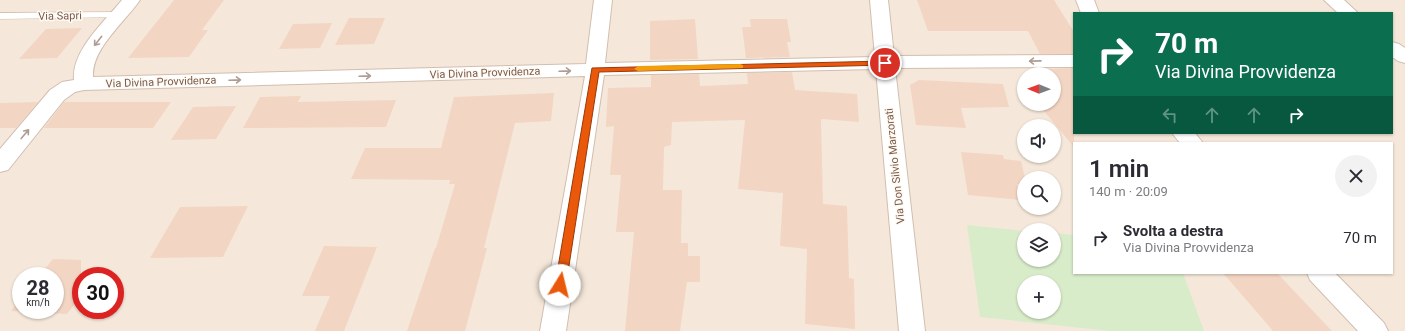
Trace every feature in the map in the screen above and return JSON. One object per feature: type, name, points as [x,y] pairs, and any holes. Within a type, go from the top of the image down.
[{"type":"street","points":[[84,84],[84,64],[95,46],[131,0]]},
{"type":"street","points":[[553,331],[595,70],[603,0]]},
{"type":"street","name":"Via Don Silvio Marzorati","points":[[879,0],[912,331]]},
{"type":"street","points":[[1084,0],[1090,12]]},
{"type":"street","points":[[1333,0],[1348,12]]},
{"type":"street","name":"Via Divina Provvidenza","points":[[1,161],[57,95],[69,87],[84,84],[885,63],[1073,61]]},
{"type":"street","points":[[1184,134],[1191,142]]},
{"type":"street","points":[[1320,274],[1375,331]]},
{"type":"lane","name":"Via Sapri","points":[[0,16],[120,15]]},
{"type":"shaded area","points":[[0,0],[1405,0],[1405,331],[0,331]]},
{"type":"green space","points":[[967,225],[1017,230],[1017,267],[1061,267],[1061,234],[1073,235],[1073,274],[1183,274],[1204,331],[1110,331],[980,317]]},
{"type":"building","points":[[174,0],[224,0],[202,30],[208,30],[189,57],[128,58]]},
{"type":"building","points":[[917,0],[1054,0],[1073,30],[1073,54],[1040,54],[1028,31],[928,31]]},
{"type":"building","points":[[349,18],[385,18],[374,44],[335,45]]},
{"type":"building","points":[[695,19],[698,59],[650,60],[650,21]]},
{"type":"building","points":[[750,19],[787,19],[791,42],[787,42],[790,57],[746,58],[742,27],[751,27]]},
{"type":"building","points":[[332,23],[320,48],[279,49],[293,24]]},
{"type":"building","points":[[82,28],[57,58],[19,59],[46,29]]},
{"type":"building","points":[[1061,68],[1073,68],[1073,146],[1061,131],[1061,119],[1051,119],[1044,111],[1061,111]]},
{"type":"building","points":[[792,72],[795,90],[857,94],[859,122],[821,119],[823,204],[847,206],[849,278],[854,279],[855,329],[805,324],[807,249],[780,246],[783,193],[738,189],[745,120],[672,122],[671,145],[664,147],[663,190],[682,190],[681,243],[688,243],[688,256],[700,256],[700,282],[687,282],[680,331],[625,331],[634,232],[616,232],[621,175],[610,175],[614,126],[606,127],[608,88],[651,87],[651,75],[699,74],[700,86],[748,84],[747,73]]},
{"type":"building","points":[[919,80],[1003,84],[1009,107],[961,108],[966,128],[916,125],[910,85]]},
{"type":"building","points":[[554,93],[551,121],[515,123],[484,248],[487,248],[465,331],[407,331],[436,248],[455,184],[449,184],[450,180],[351,179],[365,148],[441,148],[454,97]]},
{"type":"building","points":[[301,96],[298,102],[396,100],[386,127],[243,128],[260,97]]},
{"type":"building","points":[[38,102],[16,128],[0,128],[0,103]]},
{"type":"building","points":[[64,102],[171,102],[153,128],[44,128]]},
{"type":"building","points":[[236,106],[216,139],[171,140],[193,107]]},
{"type":"building","points":[[961,152],[1003,155],[1004,159],[1017,161],[1017,163],[1021,163],[1023,171],[1017,171],[1017,200],[968,195]]},
{"type":"building","points":[[248,206],[223,257],[150,258],[180,207]]},
{"type":"building","points":[[324,246],[377,247],[344,331],[315,331],[330,296],[302,296]]},
{"type":"building","points":[[53,259],[81,260],[81,267],[72,267],[72,308],[67,314],[64,314],[64,267],[46,267]]},
{"type":"building","points":[[1224,274],[1278,274],[1332,331],[1273,331]]},
{"type":"slow traffic","points":[[638,69],[740,67]]},
{"type":"route","points":[[560,285],[595,70],[885,63]]}]
